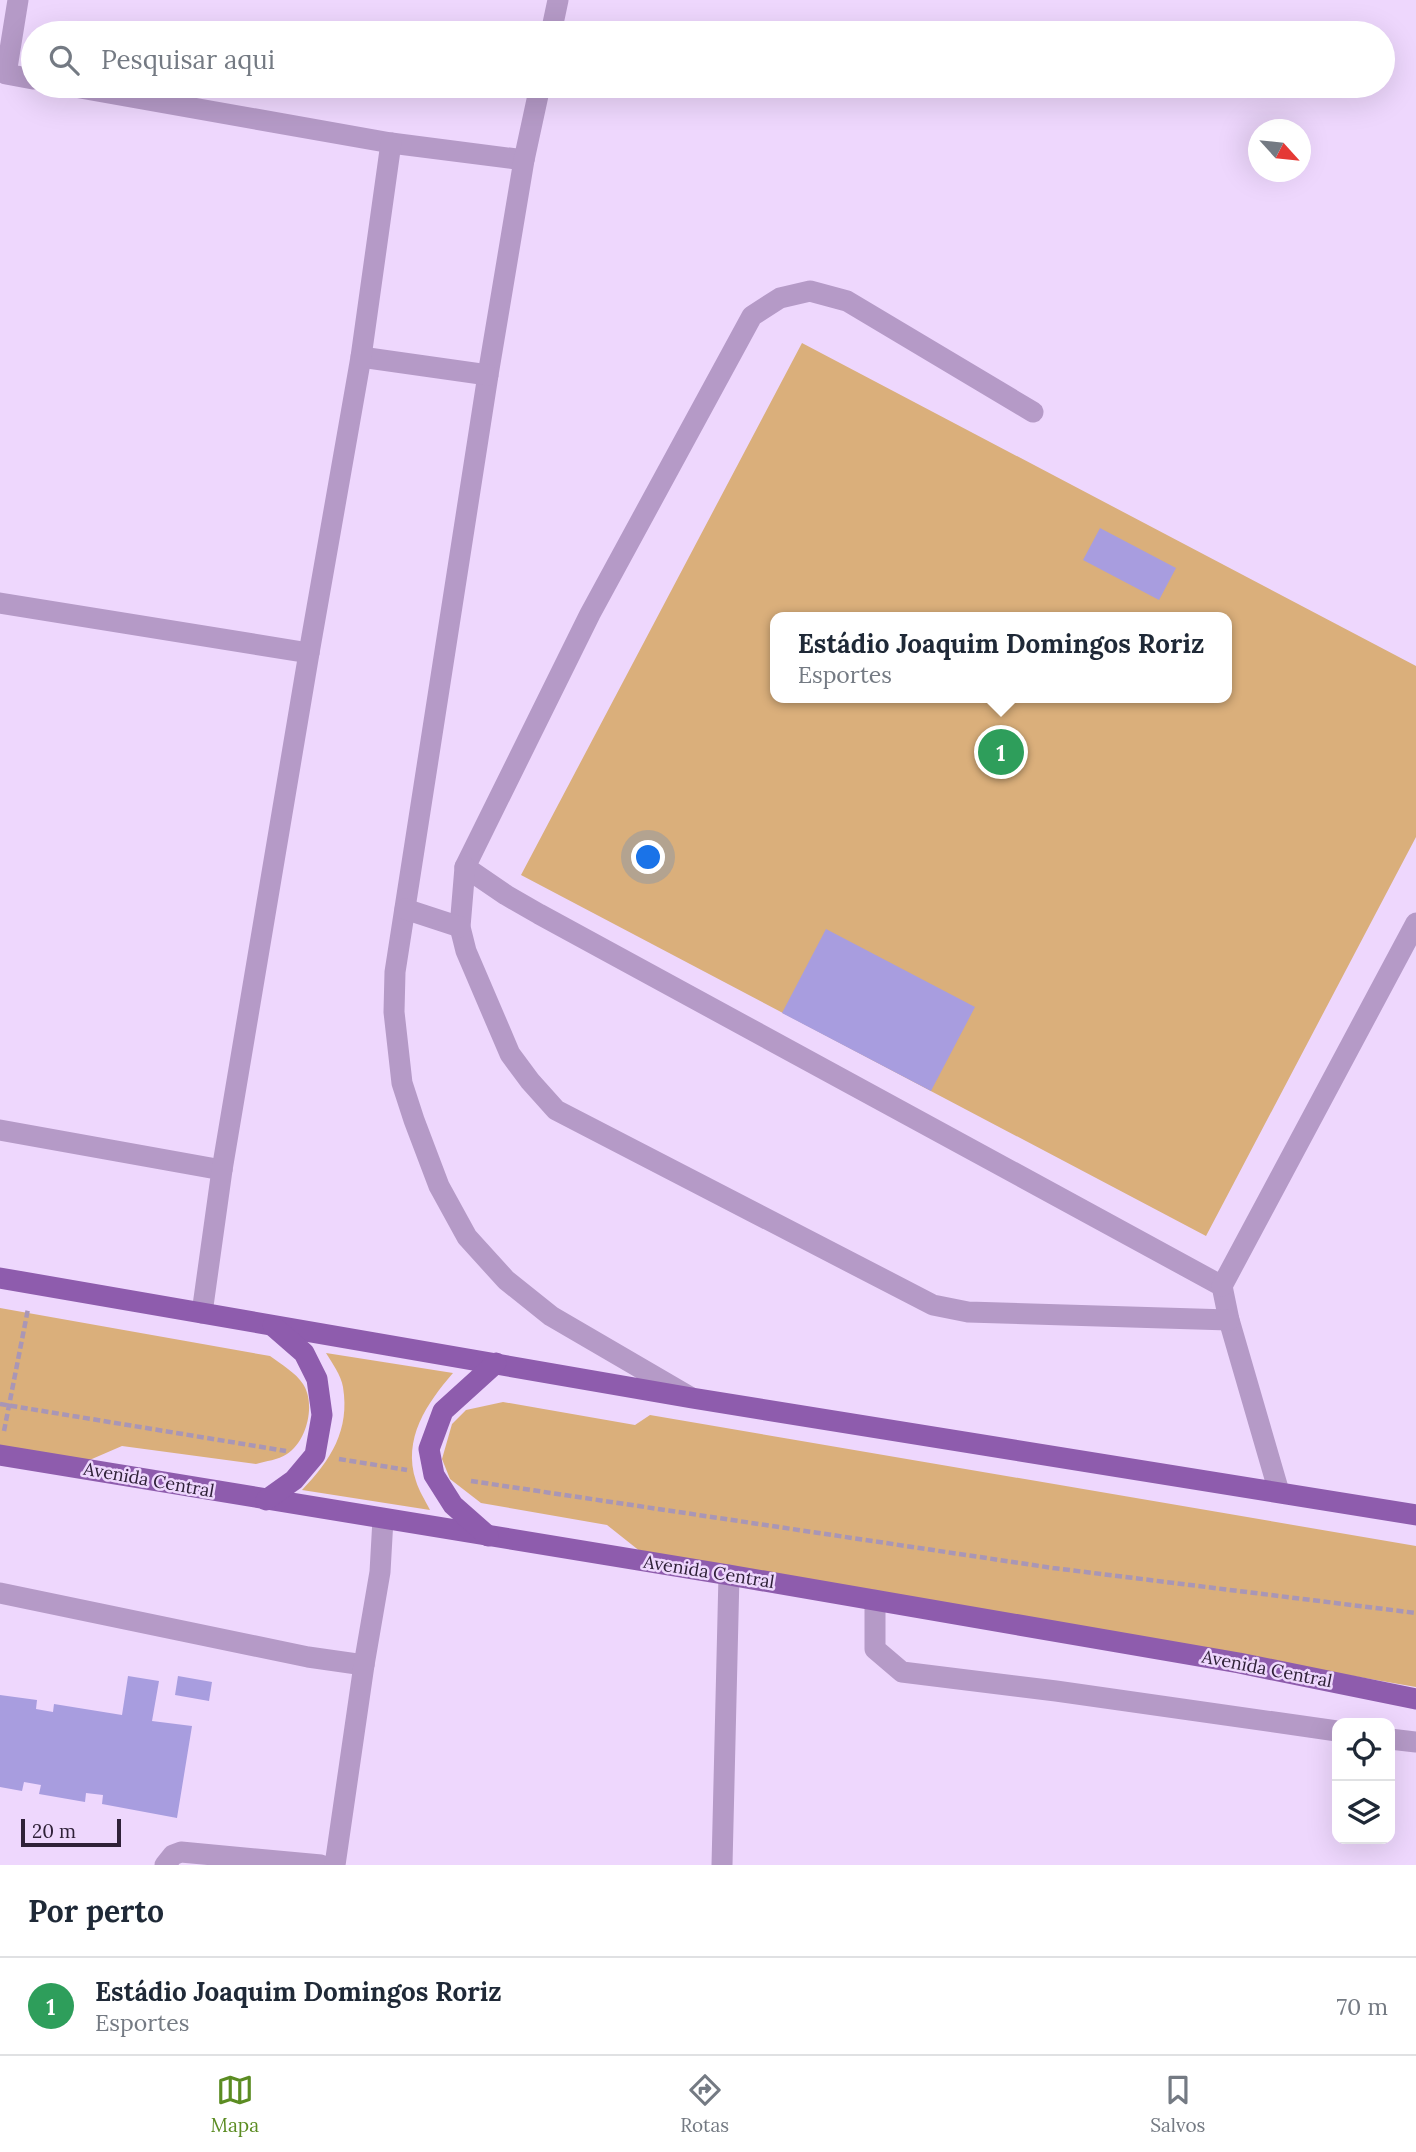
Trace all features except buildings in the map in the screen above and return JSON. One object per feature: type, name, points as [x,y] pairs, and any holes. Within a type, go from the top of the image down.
[{"type":"main road","points":[[0,1278],[692,1398],[1416,1516]]},
{"type":"main road","points":[[266,1500],[293,1480],[315,1455],[322,1415],[317,1379],[304,1353],[273,1326]]},
{"type":"main road","points":[[488,1536],[453,1505],[433,1475],[429,1449],[443,1411],[496,1363]]},
{"type":"main road","name":"Avenida Central","points":[[0,1455],[1239,1663],[1416,1699]]},
{"type":"street","points":[[18,0],[3,74],[21,77]]},
{"type":"street","points":[[554,21],[558,0]]},
{"type":"street","points":[[137,98],[391,143],[524,160]]},
{"type":"street","points":[[537,98],[524,160],[488,375],[395,972],[394,1012],[402,1083],[439,1186],[467,1237],[506,1280],[551,1316],[692,1398]]},
{"type":"street","points":[[202,1314],[222,1170],[361,357],[391,143]]},
{"type":"street","points":[[1033,411],[847,301],[810,291],[780,298],[752,316],[590,614],[466,867],[460,927],[466,951],[510,1054],[556,1110],[933,1305],[968,1311],[1229,1321]]},
{"type":"street","points":[[361,357],[488,375]]},
{"type":"street","points":[[0,603],[309,653]]},
{"type":"street","points":[[466,867],[539,914],[1222,1286]]},
{"type":"street","points":[[405,909],[460,927]]},
{"type":"street","points":[[1279,1492],[1229,1321],[1222,1286],[1416,923]]},
{"type":"street","points":[[0,1130],[222,1170]]},
{"type":"street","points":[[335,1865],[380,1572],[383,1519]]},
{"type":"street","points":[[722,1865],[729,1576]]},
{"type":"street","points":[[0,1593],[295,1654],[364,1665]]},
{"type":"street","points":[[875,1601],[875,1649],[902,1672],[1056,1690],[1332,1730]]},
{"type":"street","points":[[1395,1740],[1416,1742]]},
{"type":"street","points":[[165,1865],[173,1855],[181,1852],[224,1861],[321,1865]]},
{"type":"path","points":[[0,1455],[32,1284]]},
{"type":"path","points":[[0,1404],[433,1475],[1053,1568],[1416,1613]]},
{"type":"shaded area","points":[[802,343],[1416,666],[1416,837],[1206,1236],[521,875]]},
{"type":"shaded area","points":[[0,1308],[270,1356],[296,1376],[307,1392],[309,1412],[304,1431],[300,1440],[287,1454],[256,1464],[122,1446],[78,1465],[0,1450]]},
{"type":"shaded area","points":[[326,1353],[453,1373],[426,1409],[412,1451],[416,1481],[430,1510],[302,1490],[330,1456],[344,1417],[342,1383]]},
{"type":"shaded area","points":[[503,1402],[635,1425],[650,1415],[1416,1546],[1416,1687],[641,1552],[607,1525],[481,1503],[450,1479],[442,1459],[452,1424],[466,1410]]},
{"type":"place","name":"Estádio Joaquim Domingos Roriz","points":[[1001,752]]}]
